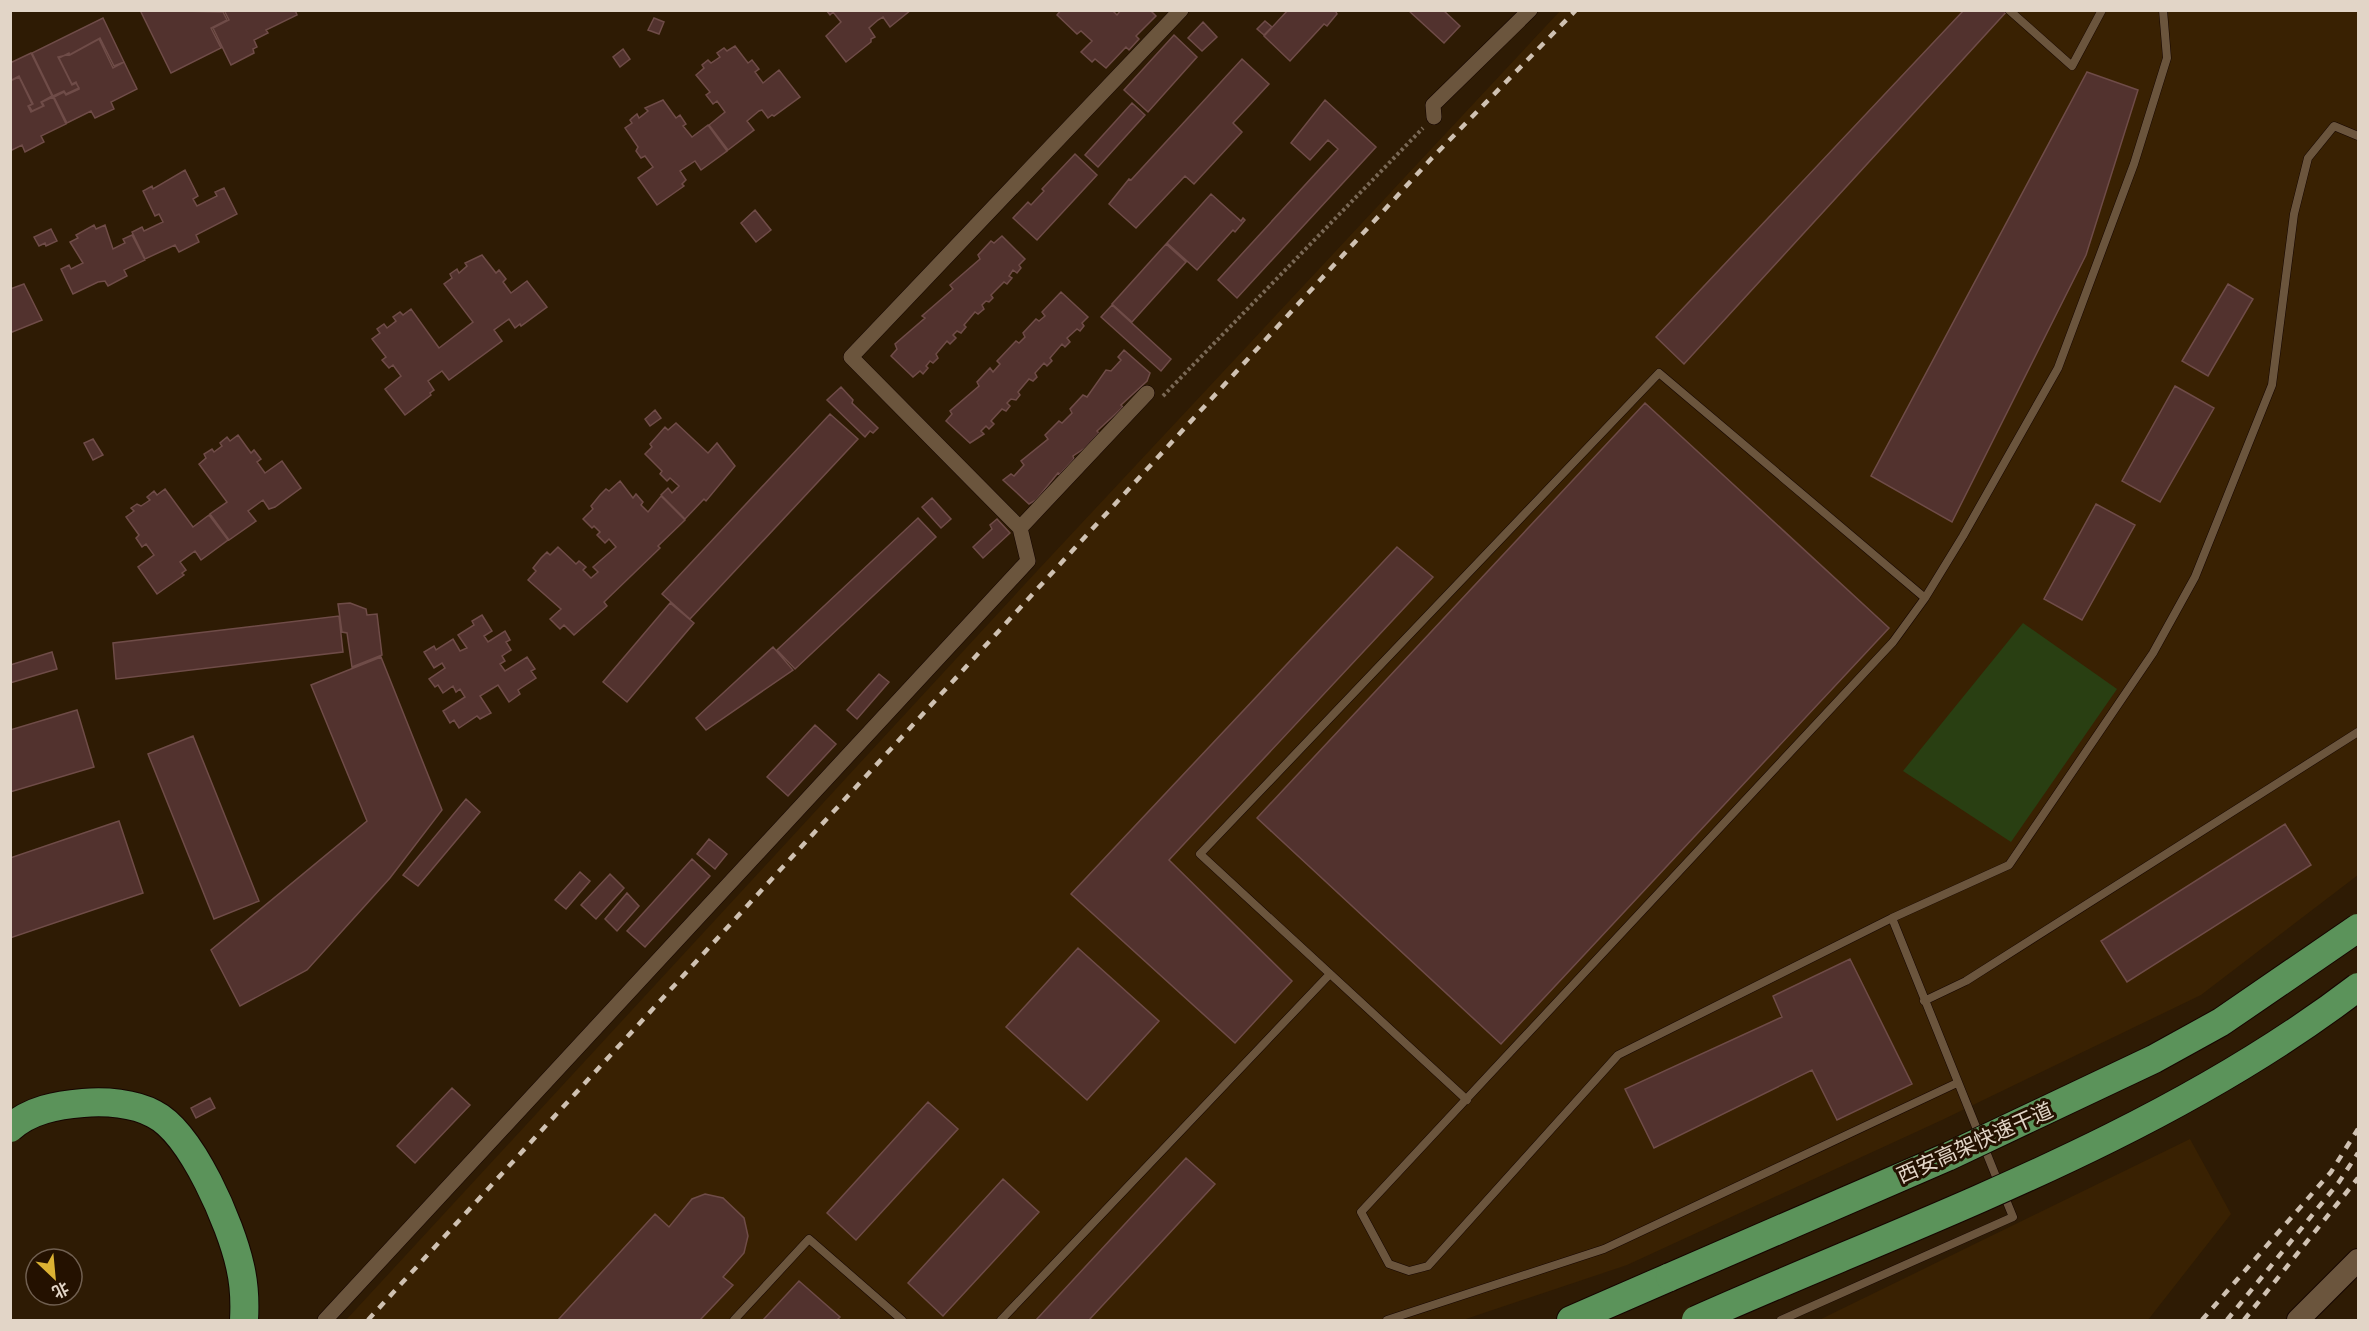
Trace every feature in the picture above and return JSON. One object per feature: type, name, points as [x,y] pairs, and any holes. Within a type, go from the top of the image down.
[{"type":"highway","name":"西安高架快速干道","points":[[1571,1320],[1947,1157],[2154,1059],[2221,1022],[2358,928]]},
{"type":"highway","points":[[1696,1320],[2033,1173],[2131,1127],[2266,1053],[2358,987]]},
{"type":"highway","points":[[10,1128],[19,1120],[51,1107],[94,1102],[136,1106],[155,1114],[171,1126],[198,1166],[231,1232],[241,1268],[244,1320]]},
{"type":"street","points":[[325,1320],[1028,561],[1020,528],[851,357],[1181,10]]},
{"type":"street","points":[[1434,117],[1432,105],[1530,10]]},
{"type":"street","points":[[1020,528],[1147,393]]},
{"type":"street","points":[[2298,1320],[2358,1260]]},
{"type":"lane","points":[[2009,10],[2072,66],[2102,10]]},
{"type":"lane","points":[[2163,10],[2167,58],[2134,164],[2058,368],[1925,598],[1893,642],[1361,1212],[1389,1264],[1409,1271],[1428,1266],[1618,1055],[1892,918],[2009,865],[2153,653],[2195,576],[2272,385],[2294,214],[2308,158],[2334,126],[2358,136]]},
{"type":"lane","points":[[1467,1100],[1200,854],[1659,373],[1925,598]]},
{"type":"lane","points":[[1924,1001],[1966,981],[2358,732]]},
{"type":"lane","points":[[1781,1320],[2013,1217],[1892,918]]},
{"type":"lane","points":[[1001,1320],[1329,975]]},
{"type":"lane","points":[[1387,1320],[1604,1250],[1957,1083]]},
{"type":"lane","points":[[734,1320],[810,1239],[902,1320]]},
{"type":"path","points":[[1147,393],[1160,399],[1434,117]]},
{"type":"shaded area","points":[[1560,11],[2358,11],[2358,875],[2201,995],[1942,1120],[1627,1265],[1463,1320],[346,1320],[1038,570]]},
{"type":"shaded area","points":[[2190,1139],[2231,1214],[2148,1320],[1819,1320]]},
{"type":"green space","points":[[2023,623],[2117,689],[2011,842],[1903,771]]},
{"type":"building","points":[[140,10],[223,12],[227,20],[211,28],[221,48],[171,73]]},
{"type":"building","points":[[224,10],[295,10],[297,15],[266,30],[268,33],[254,40],[257,47],[253,49],[254,53],[231,65],[213,28],[229,20]]},
{"type":"building","points":[[826,10],[911,10],[890,27],[883,17],[878,20],[869,28],[875,37],[846,62],[826,36],[841,22],[833,12],[830,15]]},
{"type":"building","points":[[1061,10],[1112,10],[1117,15],[1121,10],[1150,10],[1156,16],[1136,36],[1139,39],[1129,50],[1126,47],[1106,68],[1095,59],[1092,62],[1081,52],[1092,41],[1081,31],[1077,34],[1057,15]]},
{"type":"building","points":[[1288,10],[1335,10],[1337,14],[1327,26],[1324,24],[1290,61],[1264,36]]},
{"type":"building","points":[[1408,10],[1443,10],[1460,26],[1444,43]]},
{"type":"building","points":[[1964,10],[2008,10],[1684,364],[1656,337]]},
{"type":"building","points":[[103,18],[124,62],[114,66],[100,38],[71,54],[58,57],[72,85],[76,83],[79,88],[66,94],[64,91],[53,96],[32,53]]},
{"type":"building","points":[[654,18],[664,22],[659,34],[648,30]]},
{"type":"building","points":[[1265,21],[1272,27],[1264,35],[1257,29]]},
{"type":"building","points":[[1203,22],[1217,37],[1202,51],[1188,38]]},
{"type":"building","points":[[1174,35],[1197,57],[1148,112],[1124,90]]},
{"type":"building","points":[[99,39],[113,68],[124,62],[137,89],[111,102],[114,109],[95,118],[91,111],[67,123],[54,97],[79,89],[76,82],[72,84],[59,58],[69,53],[70,55]]},
{"type":"building","points":[[735,46],[748,63],[752,60],[759,69],[755,72],[763,83],[779,70],[800,97],[774,116],[768,118],[762,110],[759,111],[747,121],[754,130],[728,150],[709,125],[725,112],[717,101],[713,104],[706,95],[710,92],[696,75],[704,68],[702,65],[708,60],[711,63],[720,57],[717,53],[724,48],[727,51]]},
{"type":"building","points":[[623,49],[630,59],[620,67],[613,57]]},
{"type":"building","points":[[31,53],[52,96],[41,102],[43,106],[32,111],[29,106],[33,104],[19,76],[10,81],[10,63]]},
{"type":"building","points":[[1242,59],[1269,84],[1233,123],[1242,132],[1194,184],[1185,176],[1136,228],[1109,204],[1129,179],[1131,180]]},
{"type":"building","points":[[2087,72],[2138,90],[2086,255],[1952,522],[1871,476]]},
{"type":"building","points":[[19,77],[32,104],[28,106],[31,112],[44,106],[42,102],[53,97],[66,124],[41,136],[44,142],[25,152],[22,145],[10,151],[10,81]]},
{"type":"building","points":[[663,100],[676,118],[680,115],[686,124],[683,126],[692,137],[708,125],[727,151],[701,170],[695,161],[680,171],[686,180],[682,184],[684,186],[657,205],[638,178],[653,167],[645,156],[641,158],[636,151],[638,147],[625,128],[632,123],[630,120],[637,114],[639,118],[648,111],[645,108]]},
{"type":"building","points":[[1325,100],[1376,147],[1237,298],[1218,280],[1338,149],[1328,140],[1310,160],[1291,143]]},
{"type":"building","points":[[1132,103],[1145,115],[1098,167],[1085,155]]},
{"type":"building","points":[[1075,154],[1097,175],[1037,240],[1013,218],[1028,202],[1031,205],[1044,191],[1042,189]]},
{"type":"building","points":[[185,170],[198,196],[193,199],[197,206],[217,196],[215,192],[224,188],[237,214],[196,235],[199,242],[179,252],[175,245],[145,259],[132,232],[142,227],[144,231],[163,222],[159,214],[155,216],[143,191],[152,186],[153,189]]},
{"type":"building","points":[[1211,194],[1241,221],[1243,218],[1245,220],[1197,270],[1167,243]]},
{"type":"building","points":[[755,210],[771,230],[756,242],[741,223]]},
{"type":"building","points":[[94,225],[96,229],[105,225],[113,249],[125,243],[123,239],[132,235],[145,260],[124,270],[127,276],[108,286],[105,281],[98,282],[73,294],[61,269],[69,265],[71,269],[83,263],[70,242],[78,238],[76,235]]},
{"type":"building","points":[[51,229],[57,241],[46,246],[45,243],[39,246],[34,237]]},
{"type":"building","points":[[1002,236],[1025,259],[1019,265],[1021,268],[1017,273],[1013,270],[1009,276],[1012,278],[1007,284],[1004,282],[991,295],[993,298],[982,305],[984,309],[978,314],[975,312],[964,325],[966,327],[961,333],[957,331],[953,335],[956,338],[950,344],[947,341],[936,354],[938,358],[933,363],[930,361],[923,374],[920,371],[913,377],[891,356],[897,349],[895,344],[953,289],[950,285],[980,259],[978,255],[991,241],[994,243]]},
{"type":"building","points":[[1166,244],[1186,262],[1132,322],[1112,304]]},
{"type":"building","points":[[482,255],[496,273],[499,270],[506,279],[503,282],[511,293],[527,281],[547,307],[521,326],[520,324],[515,328],[509,319],[494,330],[502,341],[449,380],[442,371],[428,381],[434,390],[430,393],[431,395],[405,415],[385,389],[401,376],[393,365],[389,368],[382,360],[386,357],[372,339],[380,333],[377,329],[384,324],[387,328],[396,321],[393,317],[400,312],[403,315],[411,309],[439,348],[473,322],[444,284],[452,278],[450,274],[457,269],[459,273],[467,266],[465,263]]},
{"type":"building","points":[[24,284],[42,320],[10,333],[10,289]]},
{"type":"building","points":[[2228,284],[2253,299],[2208,376],[2182,361]]},
{"type":"building","points":[[1061,292],[1088,317],[1082,323],[1084,326],[1067,338],[1070,342],[1065,347],[1062,344],[1050,358],[1052,361],[1047,366],[1044,363],[1035,373],[1037,377],[1033,381],[1029,379],[1018,392],[1020,395],[1016,400],[1011,399],[1007,403],[1010,406],[1006,411],[1002,409],[991,421],[994,424],[989,429],[986,426],[981,431],[984,434],[970,443],[946,421],[952,414],[950,411],[979,386],[977,382],[990,368],[993,372],[1000,364],[997,361],[1016,341],[1019,343],[1025,337],[1023,333],[1036,319],[1039,321],[1045,316],[1042,312]]},
{"type":"building","points":[[1112,305],[1171,359],[1161,371],[1101,317]]},
{"type":"building","points":[[1124,350],[1150,373],[1147,381],[1121,405],[1123,407],[1097,431],[1099,433],[1085,448],[1073,456],[1074,459],[1060,474],[1058,473],[1036,500],[1029,504],[1003,480],[1011,474],[1014,476],[1024,465],[1021,461],[1048,439],[1045,435],[1059,421],[1062,423],[1072,413],[1070,409],[1083,395],[1087,397],[1106,370],[1111,371],[1121,360],[1118,357]]},
{"type":"building","points":[[2175,386],[2214,408],[2160,502],[2122,481]]},
{"type":"building","points":[[841,387],[853,400],[852,403],[878,428],[873,433],[870,431],[865,437],[827,400]]},
{"type":"building","points":[[1645,403],[1889,628],[1501,1044],[1257,818]]},
{"type":"building","points":[[655,410],[661,418],[650,426],[645,419]]},
{"type":"building","points":[[830,414],[858,439],[690,619],[662,594]]},
{"type":"building","points":[[676,423],[708,453],[717,443],[735,466],[706,501],[704,499],[685,519],[661,495],[668,488],[672,493],[679,486],[670,478],[667,481],[660,474],[662,471],[645,454],[652,447],[650,444],[665,427],[668,430]]},
{"type":"building","points":[[238,435],[251,453],[254,450],[261,459],[257,462],[265,473],[282,461],[301,488],[269,509],[263,500],[248,511],[256,521],[229,540],[210,514],[227,502],[199,464],[206,458],[204,454],[212,449],[214,452],[222,446],[220,443],[227,437],[230,441]]},
{"type":"building","points":[[93,439],[103,455],[93,460],[84,443]]},
{"type":"building","points":[[620,481],[633,498],[636,494],[643,502],[641,505],[648,512],[661,496],[685,520],[658,546],[660,548],[604,602],[607,606],[574,635],[564,625],[560,629],[550,619],[561,609],[528,580],[536,571],[533,568],[541,558],[547,552],[550,555],[558,547],[576,564],[579,561],[586,567],[583,570],[591,578],[598,572],[593,567],[616,547],[609,539],[605,543],[597,535],[600,532],[583,519],[593,509],[591,506],[600,495],[606,489],[609,491]]},
{"type":"building","points":[[165,489],[193,527],[209,515],[228,540],[201,560],[195,551],[180,562],[186,570],[182,573],[184,575],[157,594],[138,567],[154,555],[146,544],[142,547],[136,538],[139,535],[126,517],[134,511],[131,508],[137,504],[141,506],[150,500],[147,497],[154,491],[157,495]]},
{"type":"building","points":[[932,498],[951,519],[941,528],[922,507]]},
{"type":"building","points":[[2096,504],[2135,525],[2082,620],[2044,599]]},
{"type":"building","points":[[918,518],[936,537],[795,669],[777,650]]},
{"type":"building","points":[[997,519],[1010,533],[983,558],[973,547],[992,529],[990,525]]},
{"type":"building","points":[[1397,547],[1433,577],[1169,860],[1292,981],[1235,1043],[1071,894]]},
{"type":"building","points":[[350,603],[366,609],[367,615],[377,614],[382,655],[352,667],[347,633],[342,632],[338,604]]},
{"type":"building","points":[[670,603],[694,623],[627,702],[603,682]]},
{"type":"building","points":[[482,615],[492,631],[484,636],[488,642],[505,631],[510,640],[506,642],[511,650],[502,656],[505,661],[500,664],[505,671],[527,657],[535,669],[531,671],[536,678],[518,690],[520,694],[509,702],[498,685],[480,696],[491,713],[480,719],[477,716],[459,728],[454,720],[450,723],[443,711],[465,697],[460,689],[456,692],[453,686],[443,693],[438,685],[435,687],[429,679],[445,668],[442,663],[434,668],[424,652],[434,646],[436,650],[453,639],[460,651],[467,648],[458,635],[474,625],[472,621]]},
{"type":"building","points":[[339,616],[343,652],[116,679],[113,643]]},
{"type":"building","points":[[773,647],[793,670],[706,730],[696,718]]},
{"type":"building","points":[[52,652],[57,669],[10,683],[10,665]]},
{"type":"building","points":[[381,657],[442,810],[390,878],[307,970],[240,1006],[211,950],[367,821],[311,685]]},
{"type":"building","points":[[879,674],[889,682],[857,719],[847,710]]},
{"type":"building","points":[[77,710],[94,767],[10,792],[10,730]]},
{"type":"building","points":[[815,725],[836,744],[788,796],[767,777]]},
{"type":"building","points":[[193,736],[259,901],[214,919],[148,754]]},
{"type":"building","points":[[466,799],[480,812],[418,886],[403,875]]},
{"type":"building","points":[[119,821],[143,893],[10,938],[10,858]]},
{"type":"building","points":[[2285,824],[2311,865],[2127,982],[2101,941]]},
{"type":"building","points":[[709,839],[727,854],[715,869],[697,854]]},
{"type":"building","points":[[692,859],[710,876],[645,947],[627,931]]},
{"type":"building","points":[[580,872],[590,881],[566,909],[555,900]]},
{"type":"building","points":[[610,874],[624,888],[596,919],[581,905]]},
{"type":"building","points":[[627,893],[639,906],[617,931],[605,919]]},
{"type":"building","points":[[1078,948],[1159,1021],[1087,1100],[1006,1027]]},
{"type":"building","points":[[1850,959],[1912,1084],[1837,1120],[1812,1070],[1654,1148],[1625,1089],[1782,1017],[1773,996]]},
{"type":"building","points":[[452,1088],[470,1105],[415,1163],[397,1146]]},
{"type":"building","points":[[210,1098],[215,1108],[196,1118],[191,1108]]},
{"type":"building","points":[[928,1102],[958,1129],[856,1240],[827,1213]]},
{"type":"building","points":[[1186,1158],[1215,1184],[1089,1320],[1036,1320]]},
{"type":"building","points":[[1003,1179],[1039,1212],[943,1316],[908,1283]]},
{"type":"building","points":[[705,1194],[723,1198],[744,1218],[748,1236],[744,1253],[723,1277],[733,1285],[700,1320],[558,1320],[655,1214],[669,1227],[692,1199]]},
{"type":"building","points":[[799,1281],[840,1317],[837,1320],[763,1320]]},
{"type":"railway","points":[[368,1320],[1431,159],[1576,10]]},
{"type":"railway","points":[[2202,1320],[2331,1172],[2358,1129]]},
{"type":"railway","points":[[2227,1320],[2339,1182],[2358,1153]]},
{"type":"railway","points":[[2244,1320],[2358,1178]]}]
